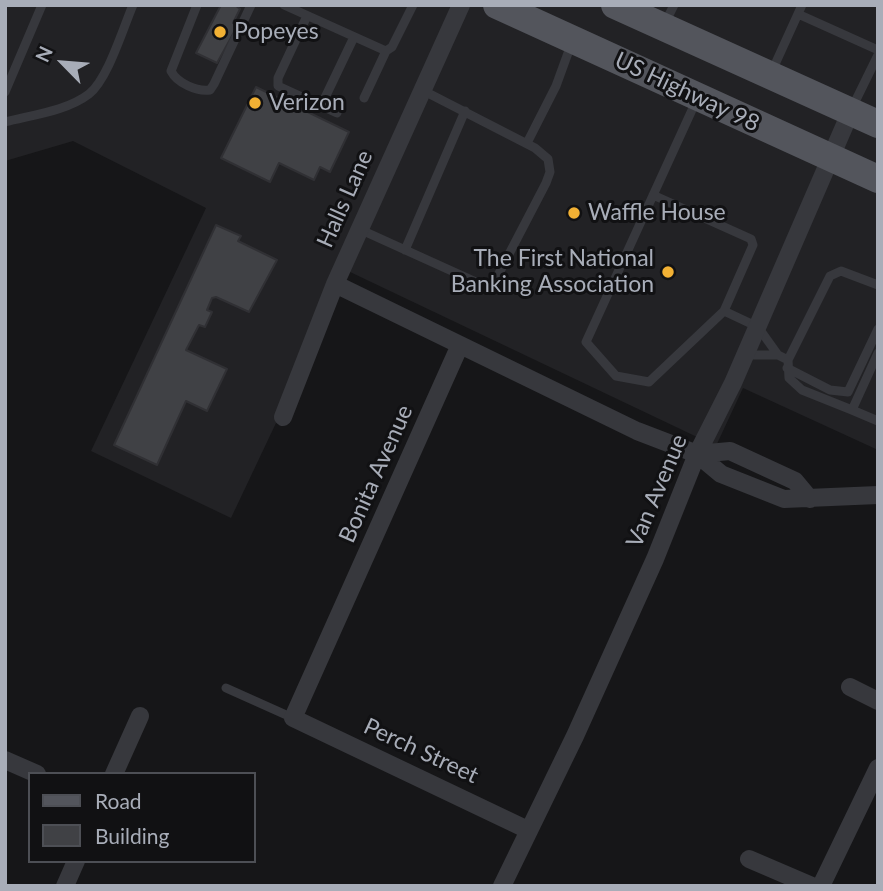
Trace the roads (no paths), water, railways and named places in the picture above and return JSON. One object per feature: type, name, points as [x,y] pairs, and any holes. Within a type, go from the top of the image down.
[{"type":"main road","name":"US Highway 98","points":[[497,5],[878,179]]},
{"type":"main road","points":[[615,5],[669,16],[769,76],[878,124]]},
{"type":"street","name":"Halls Lane","points":[[283,416],[335,284],[461,5]]},
{"type":"street","name":"Van Avenue","points":[[502,886],[650,572],[697,454],[746,355],[850,113]]},
{"type":"street","points":[[335,284],[638,431],[697,454],[721,474],[784,499],[878,495]]},
{"type":"street","name":"Bonita Avenue","points":[[293,718],[460,345]]},
{"type":"street","points":[[850,687],[878,701]]},
{"type":"street","points":[[115,772],[140,716]]},
{"type":"street","name":"Perch Street","points":[[293,718],[528,830]]},
{"type":"street","points":[[5,760],[32,772]]},
{"type":"street","points":[[821,886],[878,768]]},
{"type":"street","points":[[749,859],[812,886]]},
{"type":"street","points":[[65,886],[75,863]]},
{"type":"lane","points":[[5,92],[42,5]]},
{"type":"lane","points":[[5,122],[72,104],[89,94],[102,76],[133,5]]},
{"type":"lane","points":[[197,5],[171,71],[174,78],[202,91],[210,90],[214,84],[251,5]]},
{"type":"lane","points":[[284,5],[386,51]]},
{"type":"lane","points":[[364,98],[386,51],[392,47],[413,5]]},
{"type":"lane","points":[[769,76],[800,10],[878,50]]},
{"type":"lane","points":[[307,16],[277,82],[278,86],[337,113]]},
{"type":"lane","points":[[321,106],[354,37]]},
{"type":"lane","points":[[527,143],[555,86],[572,40]]},
{"type":"lane","points":[[850,113],[878,55]]},
{"type":"lane","points":[[359,229],[476,282],[488,283],[496,279],[550,172],[548,159],[527,143],[422,90]]},
{"type":"lane","points":[[653,195],[751,239],[752,245],[724,311],[649,382],[616,376],[586,342],[653,195],[698,97]]},
{"type":"lane","points":[[405,250],[465,111]]},
{"type":"lane","points":[[878,285],[841,271],[830,276],[788,364],[789,379],[802,390],[878,421]]},
{"type":"lane","points":[[724,311],[758,327],[788,364],[830,390],[848,392],[878,329]]},
{"type":"lane","points":[[852,410],[878,353]]},
{"type":"lane","points":[[746,355],[778,355]]},
{"type":"lane","points":[[226,688],[293,718]]},
{"type":"place","name":"Popeyes","points":[[220,32]]},
{"type":"place","name":"Verizon","points":[[255,103]]},
{"type":"place","name":"Waffle House","points":[[574,213]]},
{"type":"place","name":"The First National Banking Association","points":[[668,272]]}]
